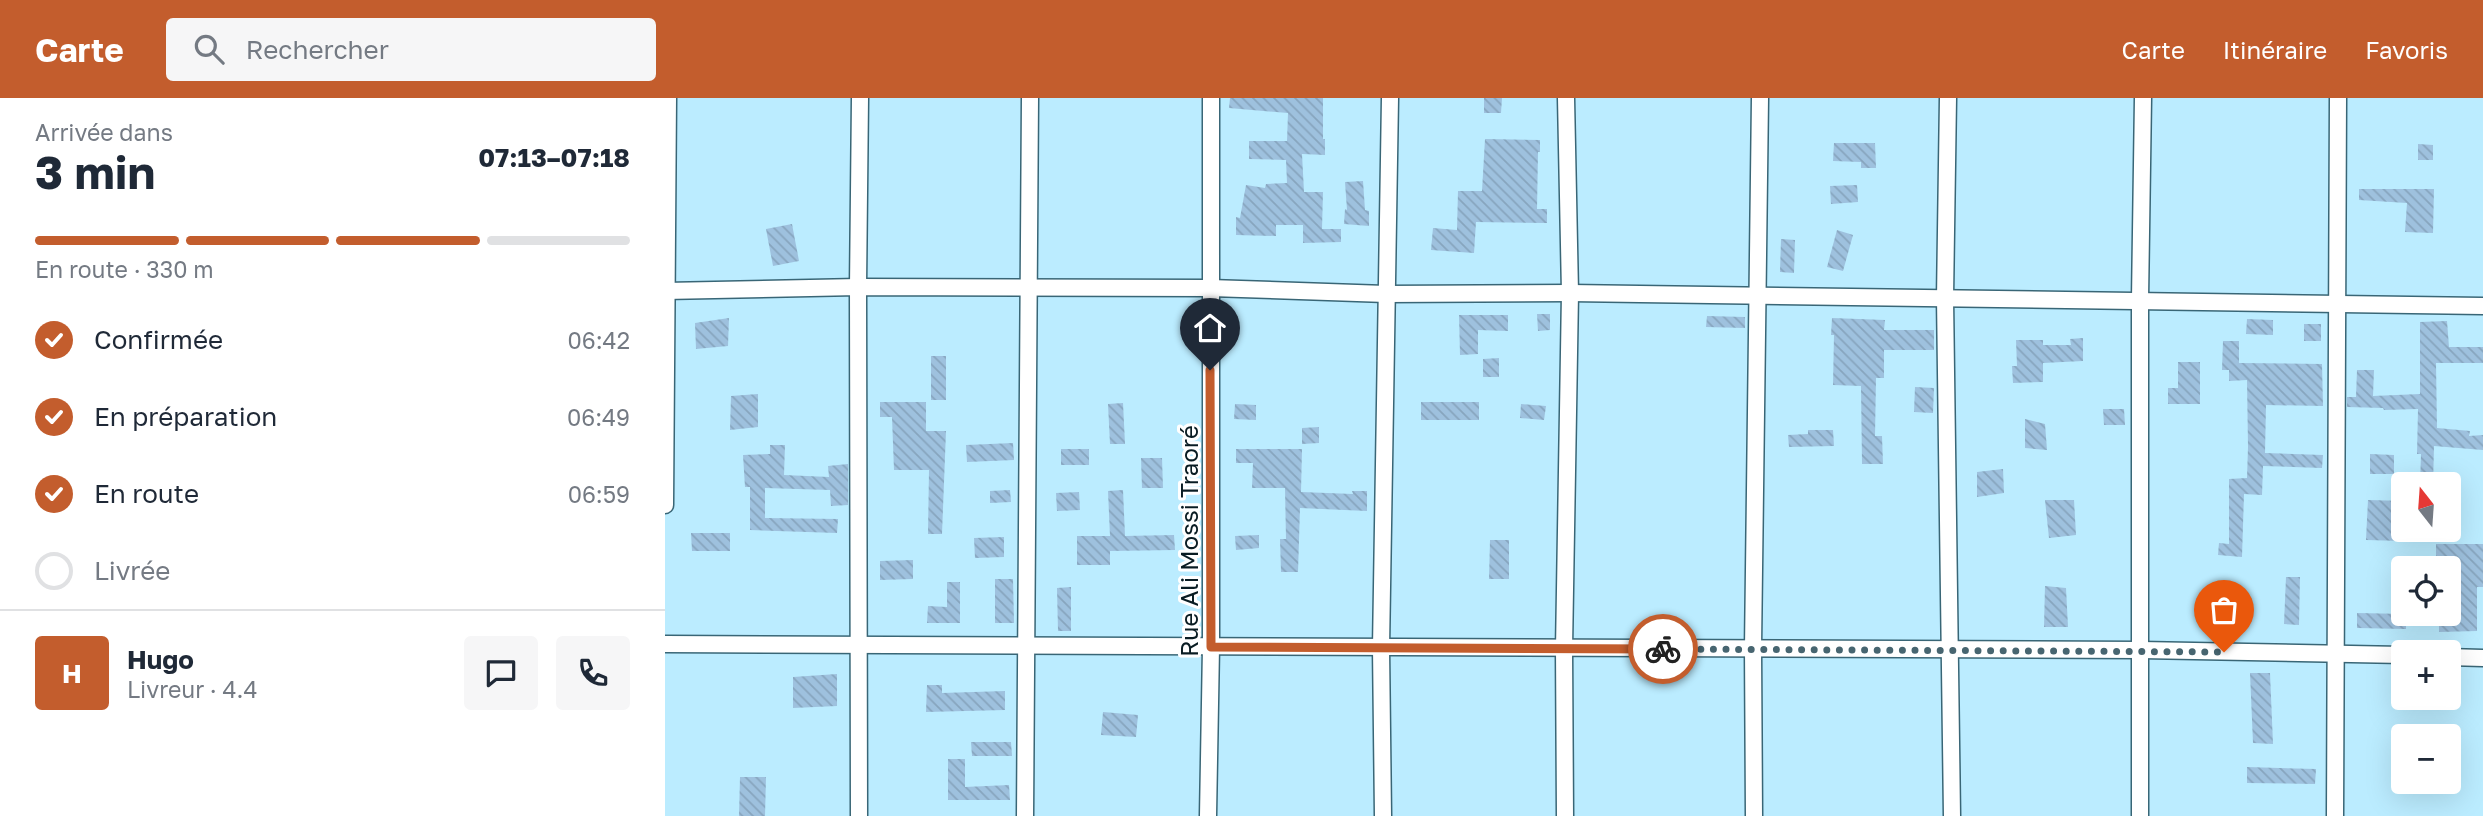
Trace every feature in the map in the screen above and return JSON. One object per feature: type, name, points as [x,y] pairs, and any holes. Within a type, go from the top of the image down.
[{"type":"street","points":[[665,505],[668,98]]},
{"type":"street","points":[[859,816],[860,98]]},
{"type":"street","points":[[1025,816],[1030,98]]},
{"type":"street","name":"Rue Ali Mossi Traoré","points":[[1208,816],[1211,647],[1211,98]]},
{"type":"street","points":[[1383,816],[1381,648],[1390,98]]},
{"type":"street","points":[[1565,816],[1564,649],[1570,293],[1566,98]]},
{"type":"street","points":[[1754,816],[1753,648],[1760,98]]},
{"type":"street","points":[[1948,98],[1945,298],[1952,816]]},
{"type":"street","points":[[2140,816],[2140,299],[2143,98]]},
{"type":"street","points":[[2335,816],[2338,98]]},
{"type":"street","points":[[666,291],[858,287],[1210,288],[1386,294],[1570,293],[2140,299],[2483,306]]},
{"type":"street","points":[[665,644],[2141,650],[2391,655]]},
{"type":"street","points":[[2461,657],[2483,657]]},
{"type":"building","points":[[1230,98],[1323,98],[1325,155],[1302,154],[1304,192],[1323,192],[1322,229],[1341,229],[1341,242],[1303,243],[1303,225],[1276,225],[1276,236],[1236,235],[1236,217],[1240,218],[1246,185],[1265,188],[1266,184],[1287,183],[1286,160],[1249,159],[1249,141],[1287,141],[1288,113],[1229,108]]},
{"type":"building","points":[[1484,98],[1502,98],[1501,113],[1484,113]]},
{"type":"building","points":[[1485,139],[1540,140],[1537,209],[1547,209],[1547,223],[1476,222],[1474,253],[1431,250],[1433,228],[1457,230],[1458,191],[1482,191]]},
{"type":"building","points":[[1834,143],[1875,143],[1876,168],[1861,168],[1861,162],[1833,161]]},
{"type":"building","points":[[2418,144],[2433,145],[2433,160],[2418,160]]},
{"type":"building","points":[[1363,181],[1369,226],[1344,224],[1345,209],[1347,210],[1345,182]]},
{"type":"building","points":[[1857,185],[1858,202],[1831,204],[1830,186]]},
{"type":"building","points":[[2359,189],[2434,189],[2433,233],[2405,232],[2407,203],[2359,200]]},
{"type":"building","points":[[792,224],[799,261],[773,266],[766,229]]},
{"type":"building","points":[[1837,230],[1853,235],[1843,271],[1827,267]]},
{"type":"building","points":[[1781,239],[1795,240],[1794,273],[1780,272]]},
{"type":"building","points":[[1537,314],[1550,314],[1550,330],[1538,331]]},
{"type":"building","points":[[1459,315],[1508,315],[1508,331],[1478,330],[1478,354],[1460,355]]},
{"type":"building","points":[[1707,316],[1745,317],[1745,328],[1706,327]]},
{"type":"building","points":[[729,318],[728,346],[696,349],[695,323]]},
{"type":"building","points":[[1832,318],[1885,320],[1884,330],[1934,330],[1934,350],[1884,350],[1884,378],[1876,378],[1875,436],[1882,436],[1883,464],[1862,464],[1861,386],[1833,385]]},
{"type":"building","points":[[2247,319],[2273,320],[2273,335],[2246,334]]},
{"type":"building","points":[[2447,321],[2449,347],[2483,347],[2483,363],[2436,363],[2437,428],[2470,431],[2469,436],[2483,435],[2483,450],[2434,446],[2433,472],[2420,472],[2421,454],[2417,454],[2418,409],[2347,407],[2347,397],[2356,397],[2357,370],[2374,370],[2373,396],[2420,394],[2420,322]]},
{"type":"building","points":[[2304,324],[2321,324],[2321,341],[2304,341]]},
{"type":"building","points":[[2083,338],[2083,361],[2043,363],[2043,382],[2013,383],[2012,366],[2017,366],[2016,340],[2043,340],[2043,345],[2071,345],[2070,339]]},
{"type":"building","points":[[2223,341],[2239,341],[2239,363],[2322,364],[2323,406],[2266,405],[2265,453],[2323,455],[2322,468],[2263,466],[2262,495],[2244,494],[2242,557],[2218,555],[2219,543],[2229,544],[2229,479],[2247,478],[2248,447],[2247,380],[2229,381],[2229,370],[2222,370]]},
{"type":"building","points":[[931,356],[946,356],[946,400],[931,400]]},
{"type":"building","points":[[1499,358],[1499,377],[1483,377],[1483,359]]},
{"type":"building","points":[[2178,362],[2200,362],[2200,404],[2168,404],[2168,388],[2178,388]]},
{"type":"building","points":[[1915,387],[1934,388],[1933,413],[1914,412]]},
{"type":"building","points":[[758,394],[758,427],[730,430],[731,396]]},
{"type":"building","points":[[880,402],[926,402],[926,431],[946,431],[942,534],[928,534],[929,470],[894,470],[892,417],[880,417]]},
{"type":"building","points":[[1421,402],[1479,402],[1479,420],[1421,420]]},
{"type":"building","points":[[1123,403],[1125,444],[1110,444],[1108,404]]},
{"type":"building","points":[[1235,404],[1256,405],[1256,420],[1234,419]]},
{"type":"building","points":[[1521,404],[1546,406],[1544,420],[1520,418]]},
{"type":"building","points":[[2103,409],[2124,409],[2125,425],[2104,425]]},
{"type":"building","points":[[2025,419],[2045,424],[2047,450],[2025,448]]},
{"type":"building","points":[[1319,427],[1319,443],[1302,444],[1302,428]]},
{"type":"building","points":[[1808,430],[1833,430],[1834,446],[1789,447],[1788,435],[1808,434]]},
{"type":"building","points":[[1013,443],[1014,460],[967,462],[966,445]]},
{"type":"building","points":[[770,445],[785,445],[784,475],[829,477],[828,466],[848,464],[848,505],[831,506],[830,490],[765,488],[765,518],[838,519],[837,533],[750,530],[750,487],[745,487],[743,455],[770,454]]},
{"type":"building","points":[[1061,449],[1089,449],[1089,465],[1061,465]]},
{"type":"building","points":[[1236,449],[1302,449],[1301,492],[1353,494],[1352,491],[1367,491],[1367,511],[1300,508],[1298,572],[1281,572],[1280,539],[1286,539],[1285,488],[1252,488],[1253,463],[1236,463]]},
{"type":"building","points":[[2370,454],[2394,455],[2394,472],[2370,474]]},
{"type":"building","points":[[1141,458],[1162,458],[1163,488],[1142,488]]},
{"type":"building","points":[[2003,469],[2004,493],[1977,497],[1977,472]]},
{"type":"building","points":[[1010,490],[1011,502],[990,503],[990,491]]},
{"type":"building","points":[[1123,490],[1125,536],[1174,535],[1175,550],[1110,551],[1110,565],[1077,565],[1077,536],[1110,536],[1108,491]]},
{"type":"building","points":[[1079,492],[1080,510],[1057,511],[1056,493]]},
{"type":"building","points":[[2045,500],[2074,500],[2076,535],[2049,538]]},
{"type":"building","points":[[2368,500],[2391,501],[2391,541],[2366,540]]},
{"type":"building","points":[[691,533],[730,533],[730,551],[692,551]]},
{"type":"building","points":[[1259,535],[1259,548],[1236,550],[1235,536]]},
{"type":"building","points":[[1004,537],[1004,557],[975,558],[974,538]]},
{"type":"building","points":[[1490,540],[1509,540],[1509,579],[1489,579]]},
{"type":"building","points":[[2436,544],[2483,544],[2483,587],[2477,587],[2477,631],[2439,632],[2439,626],[2461,626],[2461,556],[2436,556]]},
{"type":"building","points":[[913,560],[913,579],[880,580],[880,561]]},
{"type":"building","points":[[2286,577],[2300,577],[2299,625],[2284,624]]},
{"type":"building","points":[[995,579],[1013,579],[1014,623],[995,623]]},
{"type":"building","points":[[947,582],[960,582],[960,623],[927,623],[928,606],[947,607]]},
{"type":"building","points":[[2045,586],[2066,588],[2068,627],[2044,627]]},
{"type":"building","points":[[1071,587],[1071,631],[1058,631],[1057,588]]},
{"type":"building","points":[[2357,613],[2391,614],[2391,626],[2406,626],[2406,629],[2357,628]]},
{"type":"building","points":[[2250,673],[2270,673],[2273,744],[2253,743]]},
{"type":"building","points":[[837,674],[837,706],[793,708],[793,677]]},
{"type":"building","points":[[927,685],[942,685],[942,693],[1005,691],[1005,710],[926,712]]},
{"type":"building","points":[[1103,712],[1138,715],[1136,737],[1101,735]]},
{"type":"building","points":[[971,742],[1011,742],[1012,756],[972,756]]},
{"type":"building","points":[[948,759],[965,759],[965,787],[1009,785],[1010,800],[948,800]]},
{"type":"building","points":[[2247,767],[2316,769],[2315,784],[2247,783]]},
{"type":"building","points":[[740,777],[766,777],[765,816],[739,816]]},
{"type":"way so far","points":[[1663,649],[2224,652]]},
{"type":"route","points":[[1210,370],[1211,647],[1663,649]]}]
